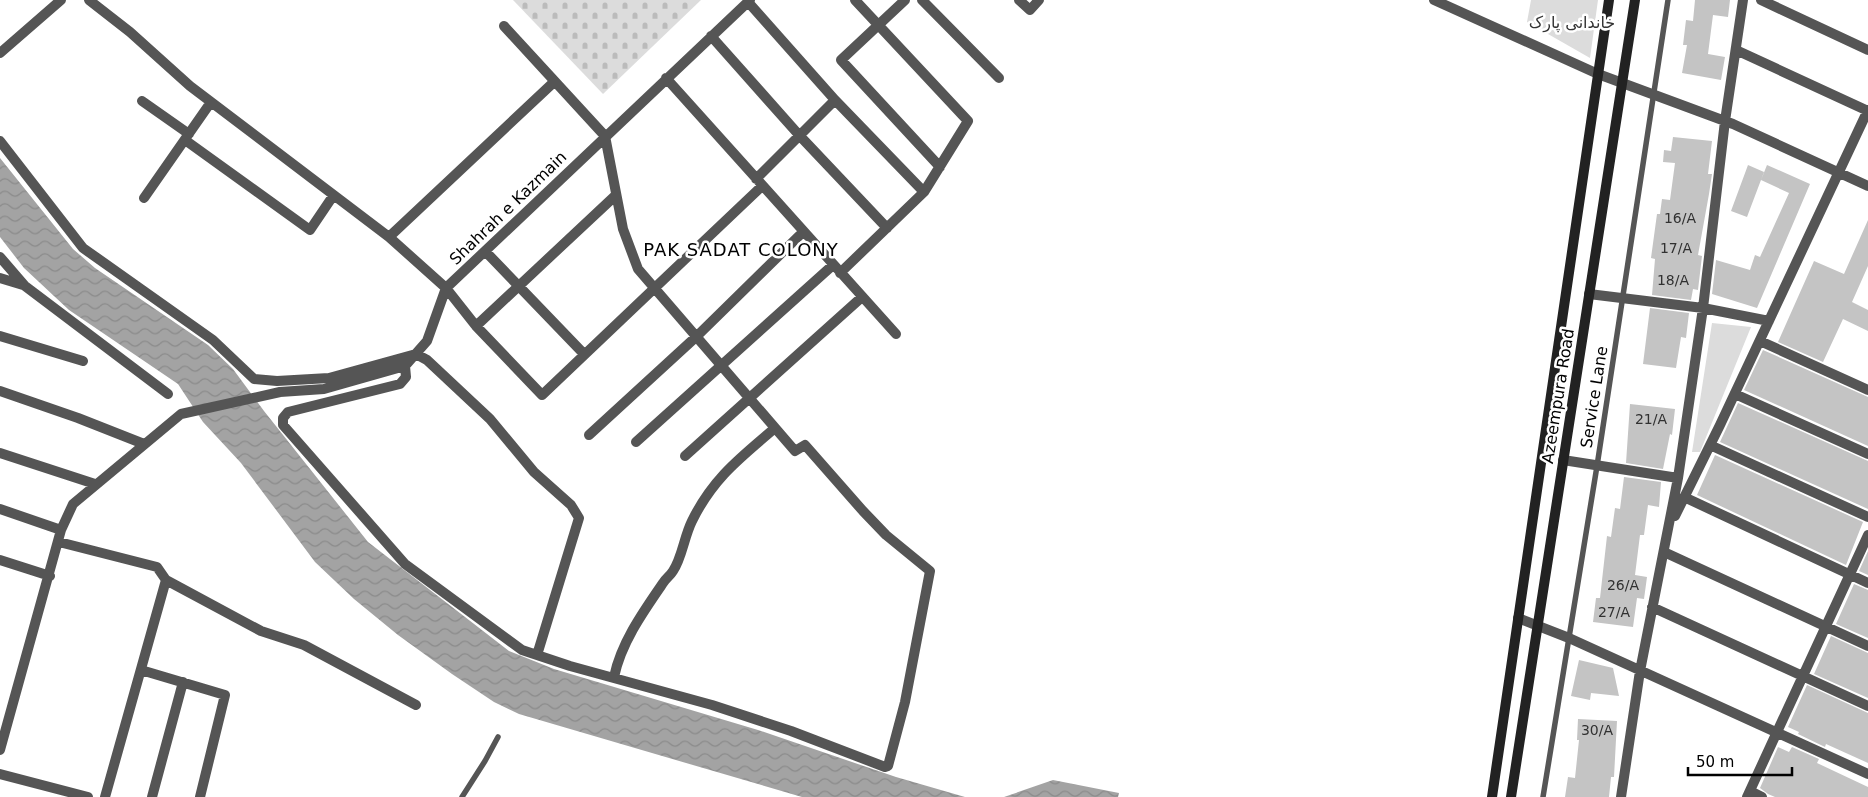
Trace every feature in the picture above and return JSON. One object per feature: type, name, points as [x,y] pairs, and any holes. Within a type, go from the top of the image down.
[{"type":"main road","name":"Azeempura Road","points":[[1492,797],[1609,0]]},
{"type":"main road","name":"Azeempura Road","points":[[1511,797],[1635,0]]},
{"type":"street","points":[[0,53],[61,0]]},
{"type":"street","points":[[89,0],[130,32],[190,86],[389,238],[446,288],[476,326],[542,395],[657,288],[759,182],[799,135],[835,100]]},
{"type":"street","points":[[636,442],[887,228],[924,192],[968,121],[855,0]]},
{"type":"street","points":[[905,0],[841,60],[940,167]]},
{"type":"street","points":[[922,0],[999,78]]},
{"type":"street","points":[[1019,0],[1030,10],[1039,0]]},
{"type":"street","points":[[1434,0],[1598,74],[1724,121],[1868,186]]},
{"type":"street","points":[[1621,797],[1640,671],[1678,478],[1703,308],[1724,121],[1743,0]]},
{"type":"street","points":[[1761,0],[1868,50]]},
{"type":"street","points":[[749,1],[835,100],[924,192]]},
{"type":"street","name":"Shahrah e Kazmain","points":[[537,656],[522,650],[487,627],[405,564],[283,425],[283,418],[288,412],[400,384],[406,377],[406,366],[428,341],[446,288],[749,1]]},
{"type":"street","points":[[0,141],[83,248],[213,340],[254,379],[277,381],[329,378],[416,354],[427,360],[490,419],[534,472],[571,505],[579,518],[537,656],[712,705],[885,766],[891,762],[930,571],[886,535],[805,445],[795,451],[657,288],[638,269],[623,229],[605,136],[504,26]]},
{"type":"street","points":[[711,36],[799,135],[887,228]]},
{"type":"street","points":[[1670,526],[1735,394],[1868,111],[1736,50]]},
{"type":"street","points":[[666,78],[896,334]]},
{"type":"street","points":[[389,238],[554,82]]},
{"type":"street","points":[[142,101],[186,137],[310,230],[333,196]]},
{"type":"street","points":[[144,198],[211,102]]},
{"type":"street","points":[[476,326],[616,195]]},
{"type":"street","points":[[589,435],[697,336],[803,232]]},
{"type":"street","points":[[485,251],[584,354]]},
{"type":"street","points":[[0,257],[25,286],[168,394]]},
{"type":"street","points":[[0,278],[25,286]]},
{"type":"street","points":[[1589,294],[1703,308],[1769,321]]},
{"type":"street","points":[[685,456],[862,296]]},
{"type":"street","points":[[0,336],[83,361]]},
{"type":"street","points":[[1760,341],[1868,390]]},
{"type":"street","points":[[0,750],[62,530],[73,504],[94,484],[181,414],[280,392],[324,389],[406,366]]},
{"type":"street","points":[[0,391],[78,418],[144,444]]},
{"type":"street","points":[[1735,394],[1868,454]]},
{"type":"street","points":[[614,677],[617,664],[633,630],[664,580],[674,571],[683,541],[707,493],[718,478],[776,428]]},
{"type":"street","points":[[1710,445],[1868,517]]},
{"type":"street","points":[[0,453],[94,484]]},
{"type":"street","points":[[1563,460],[1678,478]]},
{"type":"street","points":[[1684,497],[1868,584]]},
{"type":"street","points":[[0,509],[62,530]]},
{"type":"street","points":[[1762,797],[1748,794],[1868,535]]},
{"type":"street","points":[[59,542],[157,567],[166,580],[261,631],[304,645],[416,705]]},
{"type":"street","points":[[1664,552],[1868,646]]},
{"type":"street","points":[[0,560],[50,576]]},
{"type":"street","points":[[106,797],[166,580]]},
{"type":"street","points":[[1652,607],[1868,706]]},
{"type":"street","points":[[1518,618],[1569,638],[1868,774]]},
{"type":"street","points":[[141,670],[225,696],[200,797]]},
{"type":"street","points":[[152,797],[183,682]]},
{"type":"street","points":[[0,774],[88,797]]},
{"type":"lane","name":"Service Lane","points":[[1543,797],[1597,466],[1668,0]]},
{"type":"lane","points":[[462,797],[498,737]]},
{"type":"green space","points":[[513,0],[701,0],[603,94]]},
{"type":"green space","name":"خاندانی پارک","points":[[1531,0],[1598,0],[1590,58],[1527,22]]},
{"type":"green space","points":[[1712,323],[1751,327],[1700,452],[1692,452]]},
{"type":"water","points":[[0,158],[73,249],[95,268],[208,345],[233,369],[368,542],[509,651],[554,669],[758,730],[896,777],[965,797],[802,797],[519,714],[494,702],[398,635],[354,599],[315,562],[241,463],[203,422],[178,384],[69,310],[24,268],[0,237]]},
{"type":"water","points":[[1053,780],[1119,793],[1118,797],[1004,797]]},
{"type":"building","points":[[1695,0],[1730,0],[1728,17],[1713,15],[1708,54],[1725,57],[1721,80],[1682,73],[1687,45],[1683,45],[1686,20],[1693,21]]},
{"type":"building","points":[[1673,137],[1712,141],[1708,174],[1712,174],[1698,255],[1702,256],[1698,290],[1693,289],[1691,300],[1652,295],[1655,259],[1651,258],[1657,214],[1660,214],[1662,199],[1670,200],[1675,163],[1663,162],[1664,150],[1671,151]]},
{"type":"building","points":[[1748,165],[1764,172],[1747,217],[1731,211]]},
{"type":"building","points":[[1767,165],[1810,184],[1757,308],[1712,294],[1716,260],[1750,270],[1755,255],[1760,257],[1789,193],[1761,180]]},
{"type":"building","points":[[1868,220],[1868,266],[1852,302],[1868,310],[1868,331],[1843,319],[1823,362],[1778,342],[1814,261],[1844,274]]},
{"type":"building","points":[[1650,308],[1689,313],[1686,338],[1681,337],[1676,368],[1643,364]]},
{"type":"building","points":[[1763,350],[1868,397],[1868,446],[1744,390]]},
{"type":"building","points":[[1738,403],[1868,461],[1868,509],[1720,442]]},
{"type":"building","points":[[1630,404],[1675,409],[1672,435],[1670,434],[1663,469],[1626,463]]},
{"type":"building","points":[[1715,455],[1863,522],[1846,565],[1697,495]]},
{"type":"building","points":[[1624,477],[1661,482],[1659,507],[1648,505],[1644,535],[1640,535],[1635,575],[1647,577],[1644,599],[1637,598],[1633,627],[1593,622],[1596,598],[1600,598],[1607,536],[1611,537],[1615,508],[1620,509]]},
{"type":"building","points":[[1868,551],[1868,575],[1859,571]]},
{"type":"building","points":[[1854,584],[1868,590],[1868,638],[1836,624]]},
{"type":"building","points":[[1831,636],[1868,653],[1868,698],[1814,674]]},
{"type":"building","points":[[1579,660],[1613,668],[1619,696],[1591,693],[1590,700],[1571,696]]},
{"type":"building","points":[[1807,685],[1868,713],[1868,763],[1826,744],[1825,747],[1788,727]]},
{"type":"building","points":[[1578,719],[1617,721],[1614,777],[1611,777],[1609,797],[1565,797],[1568,777],[1575,778],[1579,740],[1577,740]]},
{"type":"building","points":[[1778,747],[1789,752],[1792,747],[1819,759],[1817,763],[1868,787],[1868,797],[1775,797],[1768,794],[1760,788]]},
{"type":"district","name":"PAK SADAT COLONY","points":[[741,249]]}]
